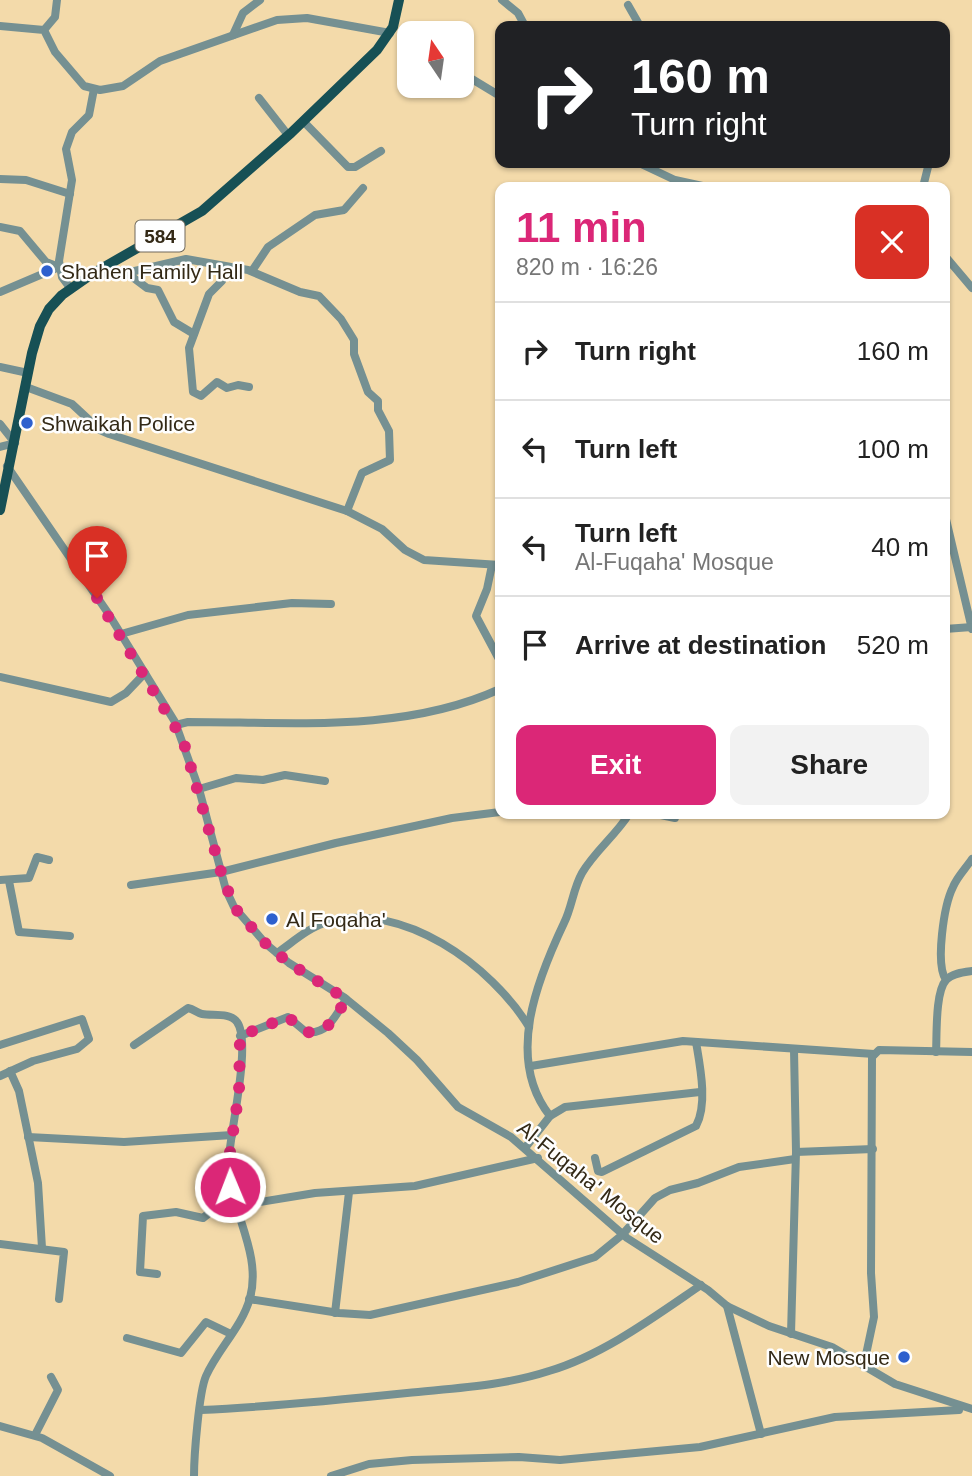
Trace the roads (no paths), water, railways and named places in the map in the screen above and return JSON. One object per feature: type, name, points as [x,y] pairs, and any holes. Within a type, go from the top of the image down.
[{"type":"main road","name":"584","points":[[0,510],[28,373],[44,316],[71,289],[92,274],[202,211],[288,135],[368,61],[390,33],[399,0]]},
{"type":"street","points":[[44,30],[55,18],[57,0]]},
{"type":"street","points":[[233,35],[243,13],[260,0]]},
{"type":"street","points":[[502,0],[518,13],[522,21]]},
{"type":"street","points":[[634,2],[639,21]]},
{"type":"street","points":[[44,30],[55,52],[80,81],[94,89],[123,86],[160,61],[277,20],[307,18],[390,33]]},
{"type":"street","points":[[0,26],[44,30]]},
{"type":"street","points":[[474,80],[495,93]]},
{"type":"street","points":[[71,289],[59,267],[72,180],[66,145],[72,132],[89,115],[94,89]]},
{"type":"street","points":[[259,98],[288,135]]},
{"type":"street","points":[[303,121],[347,167],[355,167],[381,151]]},
{"type":"street","points":[[650,168],[684,182]]},
{"type":"street","points":[[0,179],[26,180],[70,194]]},
{"type":"street","points":[[252,271],[268,247],[315,215],[344,210],[363,188]]},
{"type":"street","points":[[0,227],[20,231],[46,262],[59,267]]},
{"type":"street","points":[[92,274],[127,273],[177,259],[252,271],[300,292],[319,296],[341,319],[354,340],[354,354],[368,392],[376,398],[389,430],[392,457],[387,463],[362,473],[347,511]]},
{"type":"street","points":[[950,262],[972,288]]},
{"type":"street","points":[[221,266],[222,281],[209,294],[194,334],[188,360],[194,395],[202,396],[216,382],[227,388],[238,384],[250,387]]},
{"type":"street","points":[[0,292],[59,267]]},
{"type":"street","points":[[127,273],[147,288],[158,290],[174,322],[194,334]]},
{"type":"street","points":[[0,368],[28,373]]},
{"type":"street","points":[[26,387],[72,404],[100,430],[109,434],[347,511],[382,529],[405,550],[424,560],[495,565]]},
{"type":"street","points":[[0,424],[15,443],[0,447]]},
{"type":"street","name":"Al-Fuqaha' Mosque","points":[[7,466],[121,634],[176,725],[199,789],[221,872],[234,907],[277,953],[346,999],[417,1060],[458,1107],[525,1148],[622,1235],[701,1285],[727,1306],[790,1334],[832,1347],[895,1384],[972,1410]]},
{"type":"street","points":[[950,535],[971,617],[971,628],[950,629]]},
{"type":"street","points":[[495,568],[476,616],[495,651]]},
{"type":"street","points":[[121,634],[188,615],[286,603],[331,604]]},
{"type":"street","points":[[0,677],[111,702],[127,694],[145,673]]},
{"type":"street","points":[[176,725],[188,722],[371,720],[434,712],[495,691]]},
{"type":"street","points":[[199,789],[236,778],[263,780],[285,775],[325,781]]},
{"type":"street","points":[[131,885],[221,872],[336,843],[452,818],[495,813]]},
{"type":"street","points":[[550,1116],[538,1101],[531,1066],[530,1009],[554,941],[565,921],[575,887],[587,865],[625,819]]},
{"type":"street","points":[[49,859],[37,857],[29,878],[4,880],[19,932],[70,936]]},
{"type":"street","points":[[946,980],[940,971],[942,937],[952,888],[972,859]]},
{"type":"street","points":[[277,953],[319,925],[346,918],[366,918],[417,931],[452,949],[503,989],[529,1027]]},
{"type":"street","points":[[946,980],[972,971]]},
{"type":"street","points":[[936,1052],[938,1007],[946,980]]},
{"type":"street","points":[[240,1036],[288,1017],[306,1032],[321,1031],[334,1020],[346,999]]},
{"type":"street","points":[[134,1045],[188,1008],[203,1014],[235,1019],[240,1036],[239,1092],[229,1159],[232,1195],[253,1266],[249,1299],[205,1376],[194,1476]]},
{"type":"street","points":[[0,1045],[82,1019],[89,1040],[84,1045],[0,1076]]},
{"type":"street","points":[[531,1066],[660,1043],[696,1042],[874,1054],[879,1050],[972,1052]]},
{"type":"street","points":[[596,1158],[598,1171],[602,1172],[687,1132],[698,1123],[701,1092],[696,1042]]},
{"type":"street","points":[[790,1334],[796,1156],[794,1050]]},
{"type":"street","points":[[864,1364],[874,1317],[874,1054]]},
{"type":"street","points":[[10,1071],[19,1091],[38,1183],[41,1248]]},
{"type":"street","points":[[525,1148],[550,1116],[571,1105],[701,1092]]},
{"type":"street","points":[[28,1137],[124,1142],[232,1135]]},
{"type":"street","points":[[249,1299],[335,1313],[379,1313],[518,1282],[595,1257],[622,1235],[655,1198],[670,1190],[765,1160],[873,1149]]},
{"type":"street","points":[[236,1206],[277,1198],[432,1183],[538,1158]]},
{"type":"street","points":[[335,1313],[349,1192]]},
{"type":"street","points":[[157,1274],[140,1272],[143,1216],[176,1212],[203,1218],[232,1195]]},
{"type":"street","points":[[0,1244],[64,1252],[59,1299]]},
{"type":"street","points":[[201,1410],[278,1406],[501,1383],[550,1371],[615,1340],[701,1285]]},
{"type":"street","points":[[727,1306],[761,1434]]},
{"type":"street","points":[[127,1338],[181,1353],[206,1322],[231,1334]]},
{"type":"street","points":[[35,1435],[58,1390],[58,1384],[51,1377]]},
{"type":"street","points":[[331,1476],[369,1464],[412,1460],[602,1458],[700,1447],[835,1417],[875,1412],[972,1410]]},
{"type":"street","points":[[0,1426],[35,1435],[110,1476]]},
{"type":"place","name":"Shahen Family Hall","points":[[47,271]]},
{"type":"place","name":"Shwaikah Police","points":[[27,423]]},
{"type":"place","name":"Al Foqaha'","points":[[272,919]]},
{"type":"place","name":"New Mosque","points":[[904,1357]]}]
